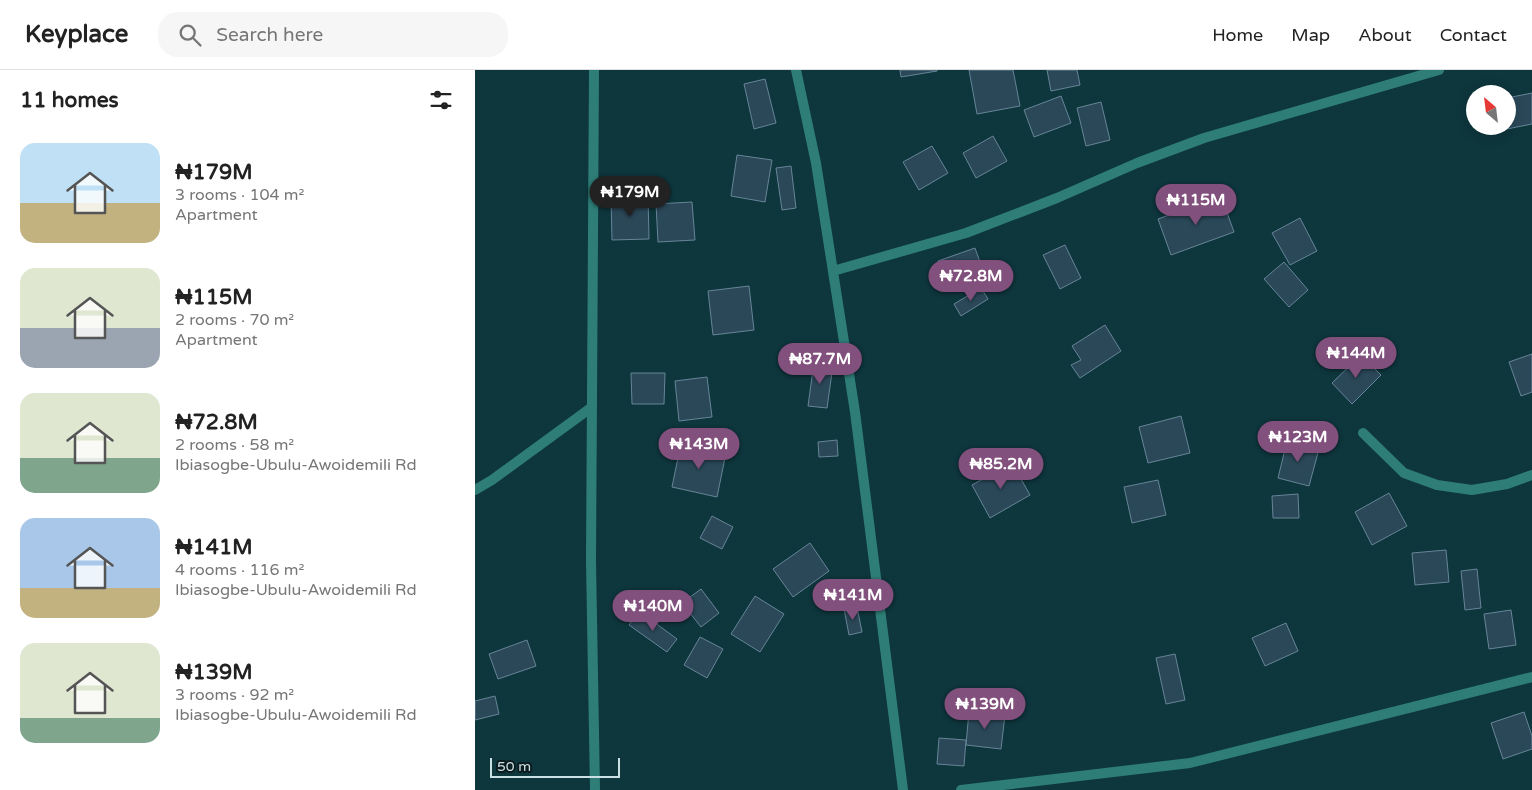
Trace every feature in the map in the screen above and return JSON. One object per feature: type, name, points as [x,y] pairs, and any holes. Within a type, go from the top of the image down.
[{"type":"street","points":[[594,70],[591,561],[595,790]]},
{"type":"street","points":[[796,70],[816,163],[855,412],[903,790]]},
{"type":"street","points":[[833,271],[967,233],[1057,198],[1137,163],[1204,138],[1439,70]]},
{"type":"street","points":[[475,490],[592,407]]},
{"type":"street","points":[[1363,433],[1404,473],[1437,485],[1472,490],[1507,484],[1532,475]]},
{"type":"street","points":[[961,790],[1190,763],[1354,720],[1532,677]]},
{"type":"building","points":[[900,70],[937,70],[937,71],[901,77]]},
{"type":"building","points":[[969,70],[1013,70],[1020,106],[977,114]]},
{"type":"building","points":[[1047,70],[1077,70],[1080,85],[1051,91]]},
{"type":"building","points":[[765,79],[776,123],[754,129],[744,84]]},
{"type":"building","points":[[1532,93],[1532,124],[1516,127],[1516,96]]},
{"type":"building","points":[[1061,96],[1071,123],[1034,137],[1024,110]]},
{"type":"building","points":[[1101,102],[1110,140],[1086,146],[1077,108]]},
{"type":"building","points":[[993,136],[1007,161],[976,178],[963,153]]},
{"type":"building","points":[[932,146],[948,173],[919,190],[903,162]]},
{"type":"building","points":[[737,155],[772,160],[765,202],[731,196]]},
{"type":"building","points":[[791,166],[796,208],[782,210],[776,168]]},
{"type":"building","points":[[648,196],[649,239],[612,240],[611,197]]},
{"type":"building","points":[[1221,196],[1234,232],[1171,255],[1158,219]]},
{"type":"building","points":[[692,202],[695,240],[658,242],[656,204]]},
{"type":"building","points":[[1300,218],[1317,251],[1290,265],[1272,233]]},
{"type":"building","points":[[1065,245],[1081,278],[1060,289],[1043,255]]},
{"type":"building","points":[[975,248],[986,279],[949,292],[938,261]]},
{"type":"building","points":[[1284,262],[1308,290],[1289,307],[1264,279]]},
{"type":"building","points":[[749,286],[754,330],[713,335],[708,291]]},
{"type":"building","points":[[981,288],[988,299],[961,316],[954,304]]},
{"type":"building","points":[[1105,325],[1121,351],[1080,378],[1071,365],[1081,360],[1072,346]]},
{"type":"building","points":[[1532,354],[1532,392],[1521,396],[1509,362]]},
{"type":"building","points":[[1361,355],[1381,375],[1352,404],[1332,383]]},
{"type":"building","points":[[814,362],[833,365],[827,408],[808,406]]},
{"type":"building","points":[[631,373],[665,373],[664,404],[632,404]]},
{"type":"building","points":[[707,377],[712,417],[679,421],[675,381]]},
{"type":"building","points":[[1181,416],[1190,453],[1148,463],[1139,427]]},
{"type":"building","points":[[837,440],[838,456],[819,457],[818,442]]},
{"type":"building","points":[[1287,441],[1319,449],[1309,486],[1278,478]]},
{"type":"building","points":[[681,443],[726,453],[717,497],[672,487]]},
{"type":"building","points":[[1012,463],[1030,495],[990,518],[972,485]]},
{"type":"building","points":[[1158,480],[1166,515],[1132,523],[1124,487]]},
{"type":"building","points":[[1389,493],[1407,526],[1372,545],[1355,512]]},
{"type":"building","points":[[1298,494],[1299,518],[1273,518],[1272,496]]},
{"type":"building","points":[[712,516],[733,527],[722,549],[700,538]]},
{"type":"building","points":[[810,543],[829,571],[793,597],[773,569]]},
{"type":"building","points":[[1446,550],[1449,582],[1415,585],[1412,553]]},
{"type":"building","points":[[1477,569],[1481,608],[1465,610],[1461,571]]},
{"type":"building","points":[[701,589],[719,613],[701,627],[682,603]]},
{"type":"building","points":[[755,596],[784,614],[760,652],[731,634]]},
{"type":"building","points":[[857,607],[862,632],[849,635],[844,609]]},
{"type":"building","points":[[1511,610],[1516,645],[1489,649],[1484,614]]},
{"type":"building","points":[[639,611],[677,639],[667,652],[629,625]]},
{"type":"building","points":[[1286,623],[1298,651],[1265,666],[1252,638]]},
{"type":"building","points":[[700,637],[723,649],[707,678],[684,665]]},
{"type":"building","points":[[527,640],[536,666],[498,679],[489,654]]},
{"type":"building","points":[[1175,654],[1185,700],[1166,704],[1156,658]]},
{"type":"building","points":[[495,696],[499,714],[475,720],[475,701]]},
{"type":"building","points":[[969,711],[1005,715],[1001,749],[966,745]]},
{"type":"building","points":[[1524,712],[1532,736],[1532,749],[1503,759],[1491,723]]},
{"type":"building","points":[[939,738],[966,740],[964,766],[937,764]]}]
